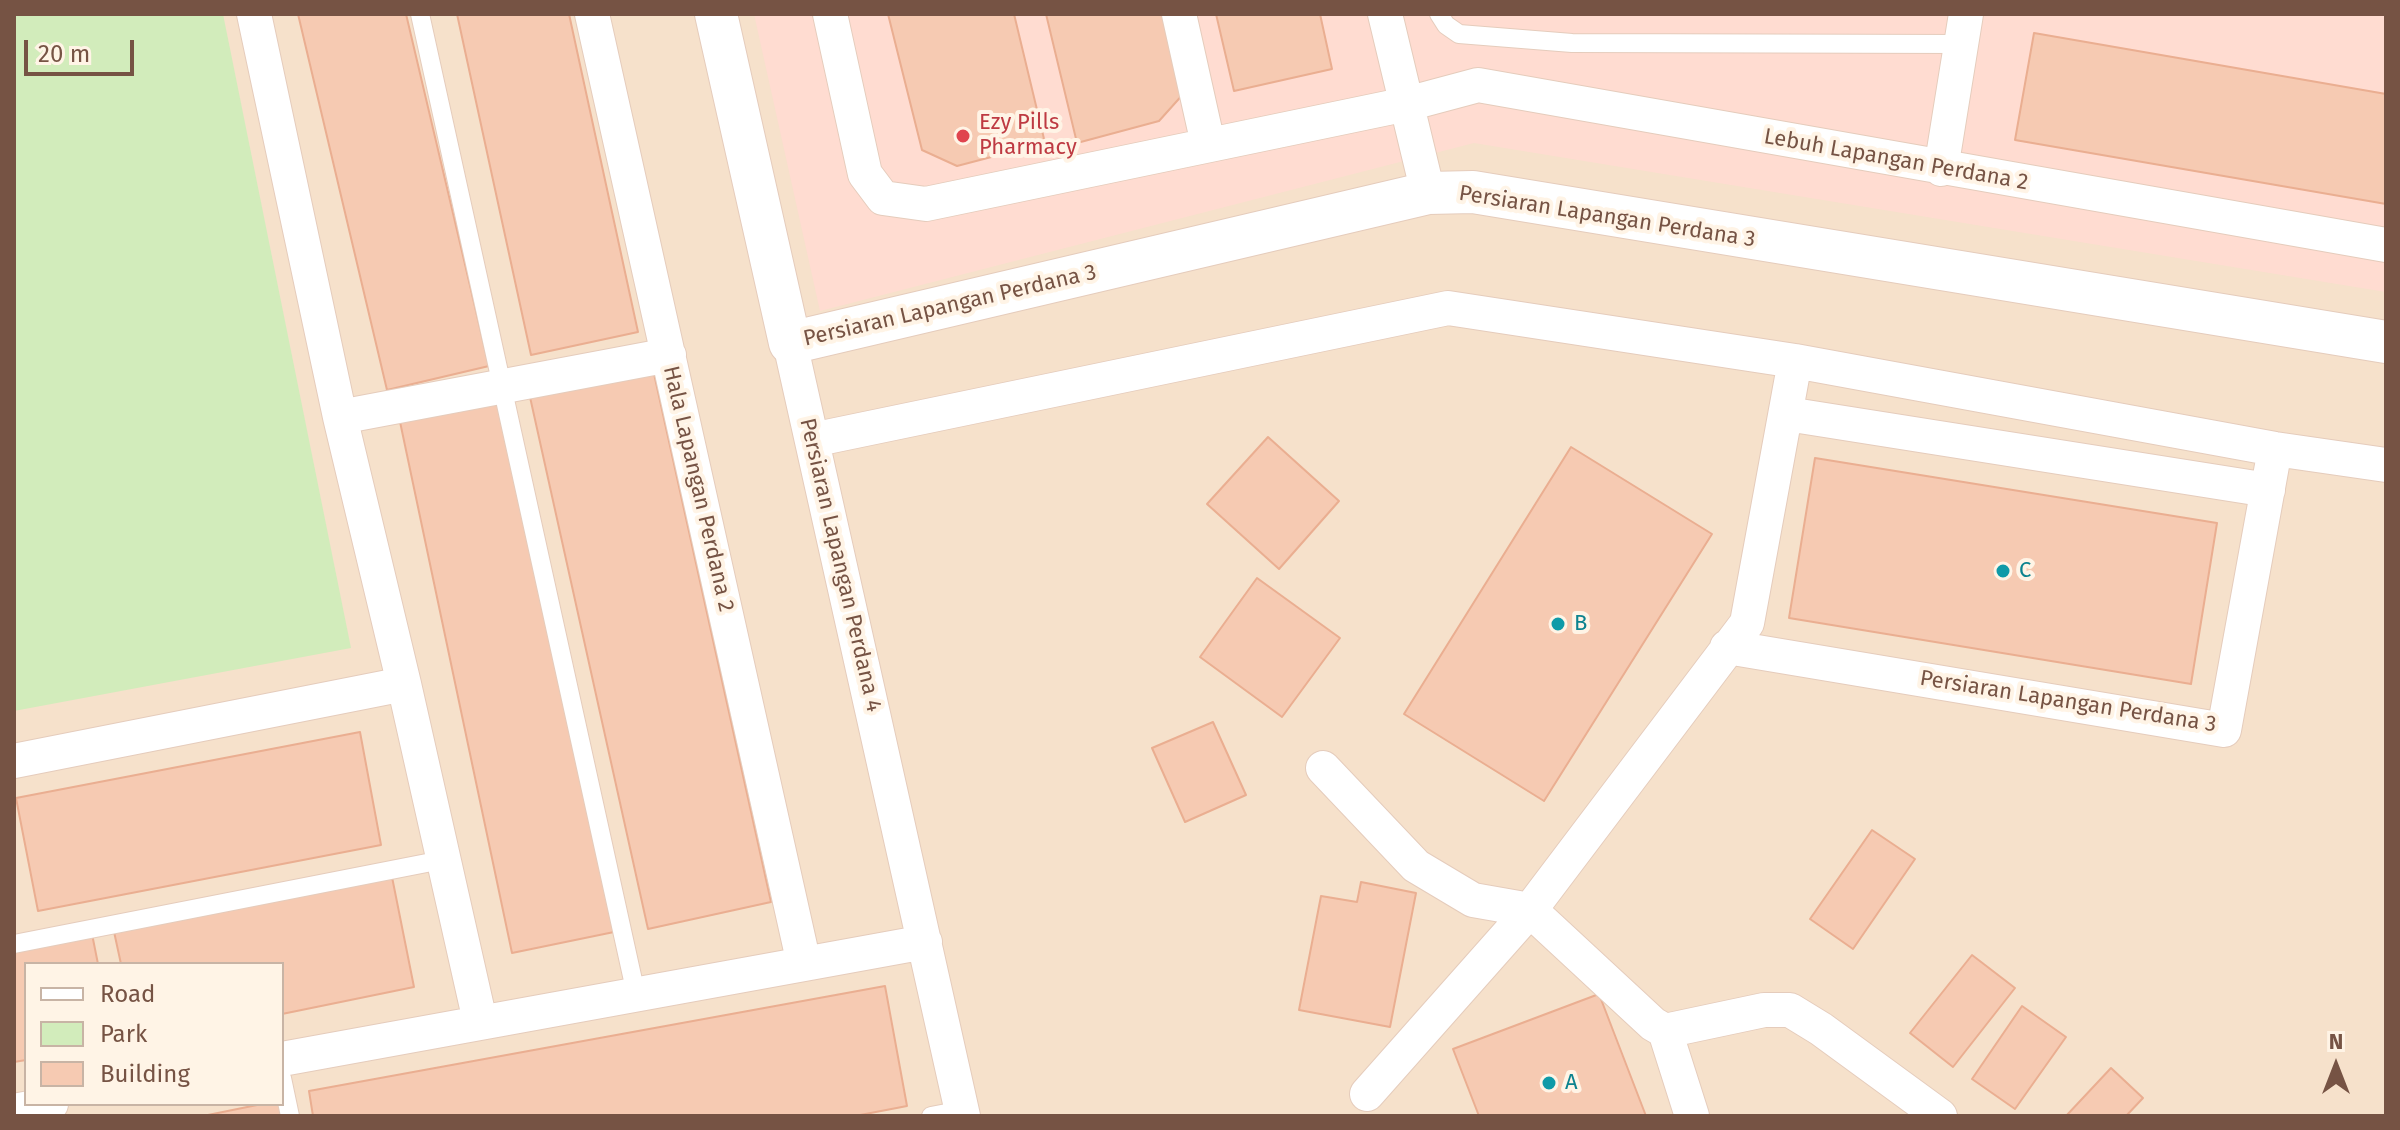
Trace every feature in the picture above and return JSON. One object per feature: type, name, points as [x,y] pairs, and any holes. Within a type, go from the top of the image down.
[{"type":"street","points":[[254,14],[340,417],[480,1021]]},
{"type":"street","name":"Hala Lapangan Perdana 2","points":[[592,14],[804,964]]},
{"type":"street","name":"Persiaran Lapangan Perdana 4","points":[[716,14],[925,942],[952,1114]]},
{"type":"street","name":"Lebuh Lapangan Perdana 2","points":[[830,14],[865,174],[883,198],[926,204],[1407,104],[1478,85],[2386,245]]},
{"type":"street","points":[[1179,14],[1208,144]]},
{"type":"street","points":[[1385,14],[1428,193]]},
{"type":"street","points":[[1941,169],[1964,29]]},
{"type":"street","name":"Persiaran Lapangan Perdana 3","points":[[790,343],[1428,193],[1473,192],[2386,342]]},
{"type":"street","points":[[812,440],[1448,308],[1795,361],[2275,449],[2386,465]]},
{"type":"street","points":[[340,417],[669,355]]},
{"type":"street","points":[[1367,1094],[1530,910],[1747,623],[1795,361]]},
{"type":"street","points":[[1787,414],[2268,490]]},
{"type":"street","name":"Persiaran Lapangan Perdana 3","points":[[1727,647],[2224,730],[2275,449]]},
{"type":"street","points":[[14,761],[404,684]]},
{"type":"street","points":[[1323,768],[1416,866],[1473,900],[1530,910],[1653,1024],[1665,1031],[1692,1116]]},
{"type":"street","points":[[284,1059],[925,942]]},
{"type":"street","points":[[1665,1031],[1764,1010],[1790,1010],[1846,1046],[1940,1116]]},
{"type":"street","points":[[14,1111],[40,1106]]},
{"type":"lane","points":[[420,14],[636,994]]},
{"type":"lane","points":[[1439,14],[1446,25],[1459,34],[1572,43],[1964,29]]},
{"type":"lane","points":[[14,944],[442,860]]},
{"type":"lane","points":[[284,1088],[290,1116]]},
{"type":"shaded area","points":[[14,14],[2386,14],[2386,1116],[14,1116]]},
{"type":"shaded area","points":[[754,14],[2386,14],[2386,292],[1474,143],[820,311]]},
{"type":"green space","points":[[14,14],[223,14],[351,648],[14,711]]},
{"type":"building","points":[[298,14],[406,14],[489,366],[387,390]]},
{"type":"building","points":[[457,14],[569,14],[638,332],[531,355]]},
{"type":"building","points":[[888,14],[1014,14],[1045,143],[957,166],[922,150]]},
{"type":"building","points":[[1046,14],[1166,14],[1185,92],[1159,121],[1077,143]]},
{"type":"building","points":[[1216,14],[1320,14],[1332,69],[1234,91]]},
{"type":"building","points":[[2034,33],[2386,94],[2386,204],[2015,140]]},
{"type":"building","points":[[651,360],[771,902],[648,929],[528,388]]},
{"type":"building","points":[[500,395],[614,932],[512,953],[399,417]]},
{"type":"building","points":[[1268,437],[1339,501],[1279,569],[1207,504]]},
{"type":"building","name":"B","points":[[1571,447],[1712,534],[1544,801],[1404,714]]},
{"type":"building","name":"C","points":[[1815,458],[2217,523],[2191,684],[1789,618]]},
{"type":"building","points":[[1257,578],[1340,638],[1282,717],[1200,657]]},
{"type":"building","points":[[1213,722],[1246,795],[1185,822],[1152,748]]},
{"type":"building","points":[[360,732],[381,845],[38,911],[16,798]]},
{"type":"building","points":[[1872,830],[1915,859],[1853,949],[1810,919]]},
{"type":"building","points":[[391,872],[414,987],[284,1014],[284,962],[121,962],[113,927]]},
{"type":"building","points":[[1361,882],[1416,893],[1390,1027],[1299,1010],[1321,896],[1357,902]]},
{"type":"building","points":[[92,934],[98,962],[24,962],[24,1060],[14,1062],[14,949]]},
{"type":"building","points":[[1972,955],[2015,988],[1953,1067],[1910,1033]]},
{"type":"building","points":[[885,986],[907,1106],[855,1116],[313,1116],[309,1091]]},
{"type":"building","name":"A","points":[[1599,994],[1646,1116],[1479,1116],[1453,1049]]},
{"type":"building","points":[[2022,1006],[2066,1037],[2015,1109],[1972,1079]]},
{"type":"building","points":[[2111,1068],[2143,1098],[2126,1116],[2066,1116]]},
{"type":"building","points":[[252,1106],[282,1106],[285,1116],[203,1116]]},
{"type":"place","name":"Ezy Pills Pharmacy","points":[[963,136]]},
{"type":"place","name":"C","points":[[2003,571]]},
{"type":"place","name":"B","points":[[1558,624]]},
{"type":"place","name":"A","points":[[1549,1083]]}]
